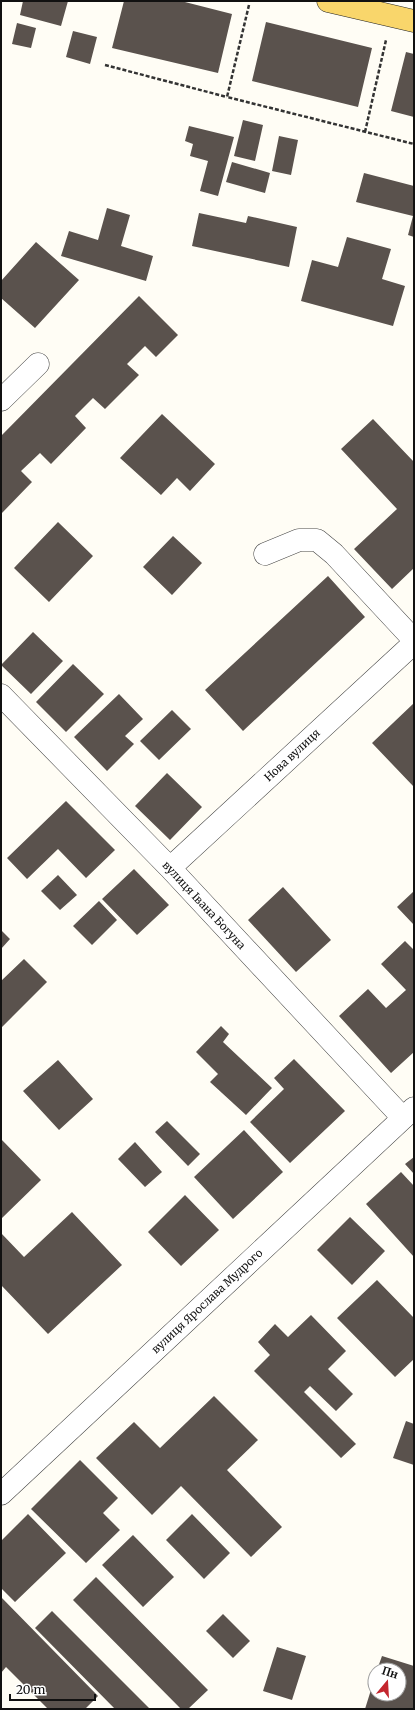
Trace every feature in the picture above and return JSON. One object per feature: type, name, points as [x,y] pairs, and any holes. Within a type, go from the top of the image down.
[{"type":"main road","points":[[328,1],[414,21]]},
{"type":"street","points":[[1,400],[38,364]]},
{"type":"street","points":[[265,554],[299,540],[317,540],[334,554],[414,641]]},
{"type":"street","name":"Нова вулиця","points":[[170,868],[414,641]]},
{"type":"street","name":"вулиця Івана Богуна","points":[[1,695],[409,1113]]},
{"type":"street","name":"вулиця Ярослава Мудрого","points":[[1,1494],[409,1113]]},
{"type":"path","points":[[227,97],[249,5]]},
{"type":"path","points":[[365,132],[387,38]]},
{"type":"path","points":[[105,65],[414,144]]},
{"type":"building","points":[[23,1],[68,1],[61,26],[20,15]]},
{"type":"building","points":[[124,1],[181,1],[232,14],[218,73],[112,48]]},
{"type":"building","points":[[266,22],[372,48],[358,107],[252,81]]},
{"type":"building","points":[[17,23],[36,28],[31,48],[12,44]]},
{"type":"building","points":[[73,31],[97,37],[90,64],[66,57]]},
{"type":"building","points":[[406,52],[414,54],[414,117],[391,111]]},
{"type":"building","points":[[243,120],[263,125],[255,161],[234,156]]},
{"type":"building","points":[[189,126],[234,137],[218,196],[200,191],[208,161],[190,156],[193,144],[185,141]]},
{"type":"building","points":[[279,136],[298,140],[291,175],[272,171]]},
{"type":"building","points":[[232,162],[270,173],[265,193],[226,182]]},
{"type":"building","points":[[364,173],[414,186],[414,237],[408,235],[413,216],[356,202]]},
{"type":"building","points":[[107,208],[130,215],[121,246],[153,256],[146,281],[61,256],[69,231],[98,240]]},
{"type":"building","points":[[199,213],[246,223],[248,216],[297,227],[289,267],[192,246]]},
{"type":"building","points":[[347,237],[391,249],[382,279],[405,286],[393,326],[301,301],[312,260],[338,267]]},
{"type":"building","points":[[36,242],[79,280],[35,328],[1,298],[1,281]]},
{"type":"building","points":[[139,296],[178,335],[156,357],[145,346],[127,364],[139,375],[105,409],[93,398],[75,416],[86,428],[51,464],[40,453],[21,471],[32,482],[1,514],[1,436]]},
{"type":"building","points":[[162,414],[215,464],[190,491],[177,478],[161,495],[120,458]]},
{"type":"building","points":[[373,419],[414,462],[414,568],[392,589],[354,549],[397,509],[341,449]]},
{"type":"building","points":[[58,522],[93,556],[49,602],[14,568]]},
{"type":"building","points":[[173,536],[202,563],[172,595],[143,567]]},
{"type":"building","points":[[328,576],[365,617],[243,731],[205,690]]},
{"type":"building","points":[[33,632],[63,661],[31,694],[1,665]]},
{"type":"building","points":[[73,664],[104,694],[66,732],[36,702]]},
{"type":"building","points":[[119,694],[143,719],[125,736],[134,744],[107,771],[74,737]]},
{"type":"building","points":[[414,703],[414,787],[372,743]]},
{"type":"building","points":[[172,710],[191,729],[159,760],[140,741]]},
{"type":"building","points":[[167,773],[202,807],[170,840],[135,806]]},
{"type":"building","points":[[66,801],[115,850],[86,878],[58,849],[27,879],[7,858]]},
{"type":"building","points":[[134,869],[169,905],[137,935],[102,899]]},
{"type":"building","points":[[58,875],[77,895],[60,910],[41,891]]},
{"type":"building","points":[[283,887],[331,940],[296,972],[248,920]]},
{"type":"building","points":[[414,891],[414,925],[397,907]]},
{"type":"building","points":[[99,901],[117,920],[92,945],[73,926]]},
{"type":"building","points":[[1,930],[10,939],[1,949]]},
{"type":"building","points":[[405,941],[414,950],[414,1052],[391,1073],[339,1016],[368,989],[386,1008],[406,990],[381,964]]},
{"type":"building","points":[[24,959],[47,982],[1,1028],[1,981]]},
{"type":"building","points":[[221,1026],[229,1034],[223,1042],[272,1088],[246,1115],[210,1082],[218,1074],[196,1052]]},
{"type":"building","points":[[294,1059],[345,1111],[290,1163],[250,1122],[284,1089],[274,1078]]},
{"type":"building","points":[[58,1060],[93,1099],[59,1130],[23,1091]]},
{"type":"building","points":[[167,1121],[200,1154],[188,1166],[155,1132]]},
{"type":"building","points":[[244,1130],[283,1172],[233,1219],[194,1177]]},
{"type":"building","points":[[1,1139],[41,1180],[1,1219]]},
{"type":"building","points":[[135,1142],[162,1172],[145,1187],[118,1159]]},
{"type":"building","points":[[414,1157],[414,1174],[405,1164]]},
{"type":"building","points":[[401,1172],[414,1186],[414,1257],[366,1204]]},
{"type":"building","points":[[185,1195],[219,1230],[181,1266],[148,1232]]},
{"type":"building","points":[[72,1212],[122,1265],[48,1334],[1,1285],[1,1233],[24,1257]]},
{"type":"building","points":[[350,1217],[385,1251],[352,1285],[317,1250]]},
{"type":"building","points":[[377,1280],[414,1318],[414,1359],[395,1377],[337,1318]]},
{"type":"building","points":[[311,1315],[346,1351],[328,1369],[353,1394],[336,1411],[310,1386],[304,1392],[356,1444],[341,1458],[254,1371],[270,1355],[258,1342],[275,1324],[288,1337]]},
{"type":"building","points":[[214,1396],[258,1440],[227,1470],[282,1527],[251,1557],[181,1486],[152,1515],[96,1458],[134,1422],[160,1448]]},
{"type":"building","points":[[406,1421],[414,1424],[414,1465],[393,1458]]},
{"type":"building","points":[[80,1460],[118,1498],[103,1513],[120,1530],[86,1563],[31,1509]]},
{"type":"building","points":[[28,1514],[66,1553],[15,1602],[1,1588],[1,1541]]},
{"type":"building","points":[[192,1514],[230,1553],[204,1579],[166,1540]]},
{"type":"building","points":[[133,1535],[174,1577],[143,1607],[102,1565]]},
{"type":"building","points":[[96,1577],[208,1690],[188,1709],[181,1709],[73,1600]]},
{"type":"building","points":[[1,1597],[98,1696],[85,1709],[48,1709],[6,1667],[1,1673]]},
{"type":"building","points":[[52,1611],[150,1709],[115,1709],[35,1628]]},
{"type":"building","points":[[223,1614],[250,1641],[233,1658],[206,1631]]},
{"type":"building","points":[[277,1647],[306,1656],[292,1700],[263,1691]]},
{"type":"building","points":[[382,1656],[401,1662],[380,1662]]},
{"type":"building","points":[[407,1664],[414,1666],[414,1709],[365,1709],[367,1702],[407,1702]]}]
